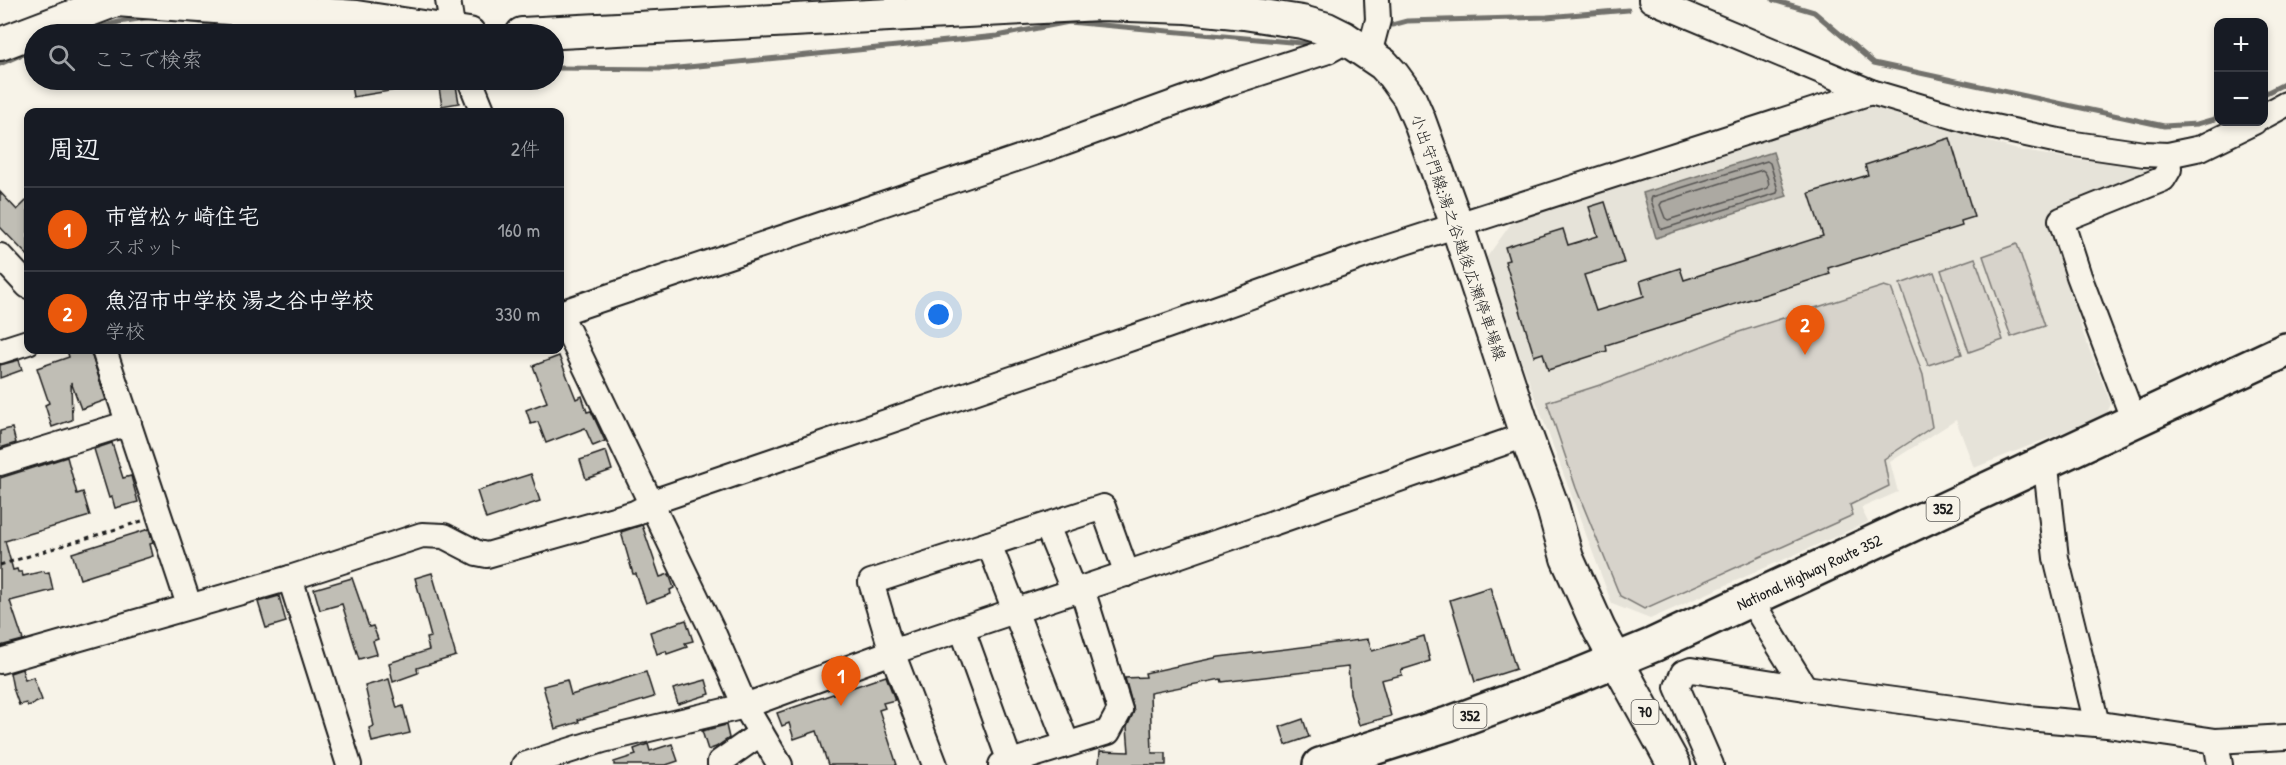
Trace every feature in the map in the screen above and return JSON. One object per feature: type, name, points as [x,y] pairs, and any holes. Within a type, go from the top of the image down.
[{"type":"highway","name":"National Highway Route 352","points":[[1320,765],[1448,724],[1616,660],[2137,421],[2286,350]]},
{"type":"main road","points":[[53,24],[116,0],[356,17],[398,24]]},
{"type":"main road","name":"小出守門線;湯之谷越後広瀬停車場線","points":[[564,32],[1100,4],[1187,7],[1244,13],[1302,22],[1328,29],[1343,37],[1369,54],[1392,75],[1408,97],[1419,120],[1553,508],[1567,558],[1582,595],[1616,660]]},
{"type":"main road","points":[[0,44],[24,35]]},
{"type":"main road","name":"70","points":[[1616,660],[1674,765]]},
{"type":"street","points":[[448,0],[455,24]]},
{"type":"street","points":[[1369,54],[1378,20],[1377,0]]},
{"type":"street","points":[[1650,0],[1871,93],[1980,124],[2068,143],[2144,154],[2168,155],[2201,148],[2246,126]]},
{"type":"street","points":[[564,313],[1043,150],[1226,84],[1328,51],[1339,45],[1343,37]]},
{"type":"street","points":[[474,90],[481,108]]},
{"type":"street","points":[[0,661],[189,605],[290,578],[422,535],[444,536],[477,553],[488,555],[635,513],[675,494],[1167,326],[1374,252],[1871,93]]},
{"type":"street","points":[[2268,114],[2286,104]]},
{"type":"street","points":[[2137,421],[2129,408],[2079,276],[2061,220],[2163,179],[2169,169],[2168,155]]},
{"type":"street","points":[[0,256],[24,282]]},
{"type":"street","points":[[564,322],[712,630],[744,705],[780,765]]},
{"type":"street","points":[[0,351],[24,343]]},
{"type":"street","points":[[105,354],[189,605]]},
{"type":"street","points":[[0,463],[129,423]]},
{"type":"street","points":[[524,765],[603,740],[744,705],[1526,435]]},
{"type":"street","points":[[2042,463],[2047,476],[2056,558],[2097,724]]},
{"type":"street","points":[[935,765],[892,652],[871,582],[1104,507],[1127,574]]},
{"type":"street","points":[[962,629],[1005,764],[1108,732],[1120,710],[1078,590],[1047,525]]},
{"type":"street","points":[[989,544],[1067,744]]},
{"type":"street","points":[[290,578],[349,765]]},
{"type":"street","points":[[1750,599],[1804,688]]},
{"type":"street","points":[[1711,765],[1677,687],[1683,673],[1691,670],[1804,688],[2216,741],[2286,737]]},
{"type":"street","points":[[716,764],[761,733]]},
{"type":"street","points":[[2216,741],[2220,765]]},
{"type":"path","points":[[0,565],[159,516]]},
{"type":"shaded area","points":[[1863,105],[2018,150],[2077,160],[2140,164],[2158,170],[2096,200],[2048,215],[2084,336],[2111,404],[2106,415],[1974,468],[1956,420],[1890,462],[1898,492],[1861,508],[1868,522],[1650,619],[1612,604],[1484,261],[1521,210]]},
{"type":"shaded area","points":[[2017,244],[2045,326],[2011,337],[1983,256]]},
{"type":"shaded area","points":[[1975,258],[2003,340],[1969,352],[1941,270]]},
{"type":"shaded area","points":[[1934,272],[1962,354],[1928,365],[1900,284]]},
{"type":"shaded area","points":[[1884,286],[1891,288],[1923,375],[1932,427],[1884,459],[1889,486],[1850,505],[1853,515],[1644,609],[1620,596],[1576,488],[1547,402],[1603,384],[1739,332]]},
{"type":"water","points":[[1773,152],[1787,196],[1656,238],[1643,193]]},
{"type":"building","points":[[352,90],[395,90],[353,97]]},
{"type":"building","points":[[439,90],[457,90],[459,103],[442,106]]},
{"type":"building","points":[[1950,138],[1974,217],[1961,221],[1962,226],[1828,268],[1830,274],[1606,345],[1607,351],[1548,370],[1543,353],[1534,356],[1505,261],[1509,260],[1505,247],[1563,229],[1568,245],[1598,236],[1589,207],[1605,202],[1624,263],[1584,275],[1596,311],[1644,296],[1640,281],[1680,268],[1684,280],[1823,236],[1809,193],[1868,175],[1865,165]]},
{"type":"building","points":[[0,192],[17,210],[24,203],[24,252],[0,227]]},
{"type":"building","points":[[68,354],[91,354],[106,400],[81,409],[71,382],[72,420],[52,427],[45,405],[49,403],[37,368],[69,357]]},
{"type":"building","points":[[559,356],[576,399],[582,396],[587,412],[591,411],[605,441],[593,446],[585,428],[546,443],[538,422],[531,424],[526,410],[547,402],[533,366]]},
{"type":"building","points":[[19,360],[22,370],[0,378],[0,365]]},
{"type":"building","points":[[12,428],[16,443],[0,448],[0,431]]},
{"type":"building","points":[[112,443],[123,478],[131,476],[138,502],[115,508],[112,497],[109,498],[94,449]]},
{"type":"building","points":[[606,451],[612,470],[586,479],[580,460]]},
{"type":"building","points":[[67,457],[77,494],[83,492],[90,516],[5,541],[13,570],[17,569],[18,572],[22,572],[23,576],[49,572],[53,590],[10,601],[23,640],[0,646],[0,478]]},
{"type":"building","points":[[531,474],[540,501],[486,519],[477,491]]},
{"type":"building","points":[[642,525],[660,577],[669,574],[674,588],[670,590],[671,594],[646,603],[636,574],[633,574],[621,532]]},
{"type":"building","points":[[149,529],[153,543],[150,544],[153,556],[80,579],[72,553]]},
{"type":"building","points":[[432,573],[456,656],[417,668],[418,673],[393,682],[389,663],[429,650],[426,638],[431,637],[415,578]]},
{"type":"building","points":[[352,578],[369,627],[373,626],[378,639],[373,641],[377,654],[359,659],[342,604],[320,610],[314,589]]},
{"type":"building","points":[[1490,587],[1516,669],[1475,682],[1450,600]]},
{"type":"building","points":[[279,596],[286,622],[266,628],[258,602]]},
{"type":"building","points":[[686,620],[693,641],[685,643],[687,647],[667,654],[666,651],[657,654],[650,632]]},
{"type":"building","points":[[1424,636],[1430,661],[1401,670],[1402,675],[1381,680],[1391,716],[1359,725],[1350,693],[1348,667],[1222,682],[1221,679],[1150,693],[1152,753],[1166,753],[1166,765],[1099,765],[1100,751],[1129,752],[1127,727],[1134,711],[1125,678],[1146,677],[1145,673],[1219,657],[1368,639],[1372,651]]},
{"type":"building","points":[[22,669],[25,680],[33,677],[42,700],[28,706],[26,703],[19,705],[10,673]]},
{"type":"building","points":[[646,672],[654,697],[555,729],[543,686],[567,680],[571,695]]},
{"type":"building","points":[[886,676],[895,700],[883,703],[885,708],[879,710],[897,765],[828,765],[817,731],[794,739],[789,723],[782,726],[777,713]]},
{"type":"building","points":[[389,679],[397,708],[403,706],[410,733],[372,742],[369,728],[374,726],[365,686]]},
{"type":"building","points":[[706,680],[710,694],[678,704],[673,689]]},
{"type":"building","points":[[1303,719],[1309,737],[1286,745],[1280,727]]},
{"type":"building","points":[[726,725],[729,738],[708,750],[702,731]]},
{"type":"building","points":[[648,744],[650,751],[672,744],[678,761],[666,765],[614,765],[614,762],[636,755],[634,749]]},
{"type":"waterway","points":[[1773,0],[1814,12],[1874,63],[2164,126],[2197,124],[2214,119]]},
{"type":"waterway","points":[[1392,25],[1407,21],[1547,17],[1628,10]]},
{"type":"waterway","points":[[112,24],[152,17]]},
{"type":"waterway","points":[[187,20],[214,24]]},
{"type":"waterway","points":[[564,68],[668,69],[997,36],[1069,22],[1312,44]]},
{"type":"waterway","points":[[0,64],[24,53]]},
{"type":"waterway","points":[[2268,92],[2286,83]]},
{"type":"place","name":"魚沼市中学校 湯之谷中学校","points":[[1805,355]]},
{"type":"place","name":"市営松ヶ崎住宅","points":[[841,706]]}]
